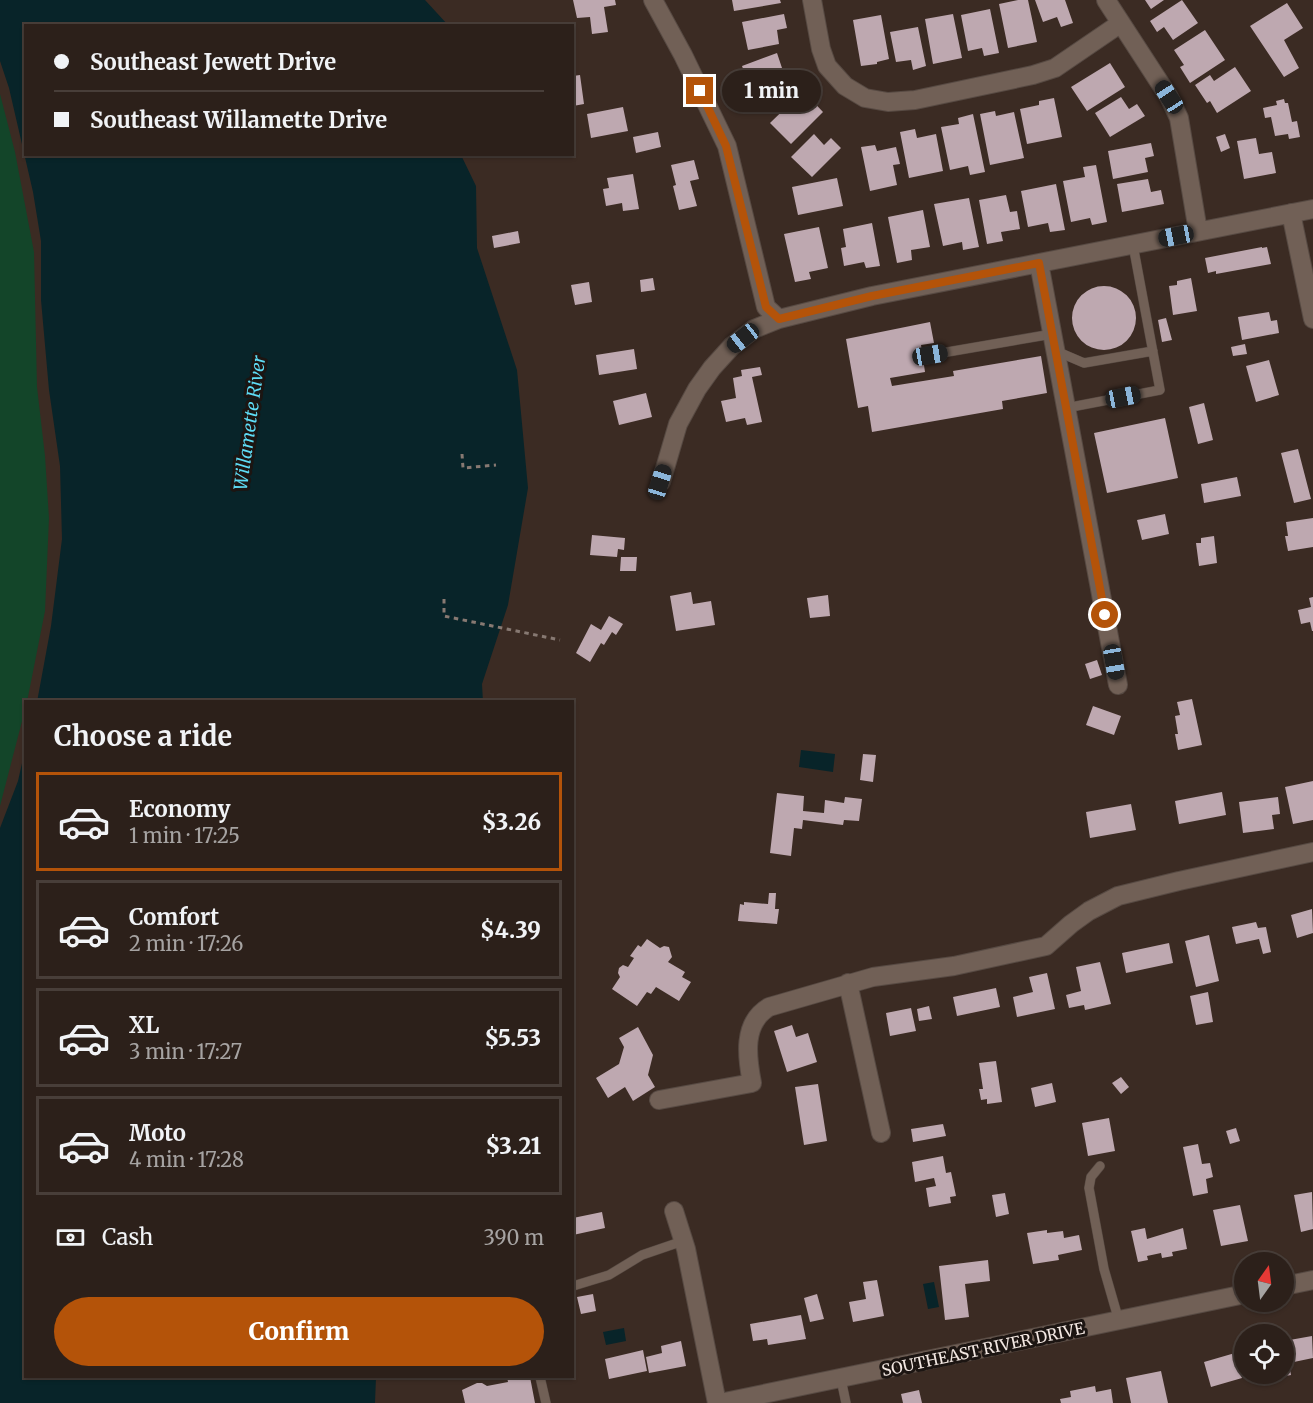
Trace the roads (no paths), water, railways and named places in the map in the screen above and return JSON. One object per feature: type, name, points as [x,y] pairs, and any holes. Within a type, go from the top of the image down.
[{"type":"street","points":[[653,0],[683,55],[726,146],[766,307],[779,319]]},
{"type":"street","points":[[812,0],[821,49],[827,66],[845,86],[865,98],[888,102],[915,100],[1033,75],[1055,68],[1121,23]]},
{"type":"street","points":[[1106,0],[1169,97],[1179,118],[1198,231]]},
{"type":"street","points":[[660,482],[678,424],[697,389],[732,346],[754,329],[779,319],[872,296],[1313,209]]},
{"type":"street","points":[[1291,213],[1313,319]]},
{"type":"street","points":[[1039,263],[1118,685]]},
{"type":"street","points":[[659,1100],[752,1083],[747,1048],[753,1024],[759,1014],[775,1005],[848,983],[954,966],[1046,946],[1089,910],[1118,896],[1313,852]]},
{"type":"street","points":[[848,983],[881,1133]]},
{"type":"street","points":[[674,1211],[683,1241],[719,1403]]},
{"type":"street","points":[[1294,1284],[1313,1280]]},
{"type":"street","name":"SOUTHEAST RIVER DRIVE","points":[[719,1403],[1234,1296]]},
{"type":"lane","points":[[1066,408],[1160,390],[1133,244]]},
{"type":"lane","points":[[930,355],[1054,342],[1084,363],[1153,351]]},
{"type":"lane","points":[[1100,1166],[1091,1177],[1089,1188],[1104,1269],[1119,1321]]},
{"type":"lane","points":[[574,1286],[609,1275],[642,1254],[683,1241]]},
{"type":"lane","points":[[540,1378],[546,1403]]},
{"type":"lane","points":[[841,1378],[846,1403]]},
{"type":"water","points":[[0,0],[425,0],[447,24],[24,24],[24,153],[9,88],[0,61]]},
{"type":"water","name":"Willamette River","points":[[25,156],[461,156],[476,186],[477,248],[517,370],[528,488],[508,605],[482,684],[483,700],[37,700],[51,626],[62,539],[60,466],[49,390],[41,300],[41,241]]},
{"type":"water","points":[[801,750],[835,754],[833,772],[799,767]]},
{"type":"water","points":[[24,754],[24,1378],[376,1378],[375,1403],[0,1403],[0,828],[18,781]]},
{"type":"water","points":[[934,1282],[939,1307],[928,1309],[923,1284]]},
{"type":"water","points":[[624,1328],[626,1341],[606,1345],[603,1332]]}]
